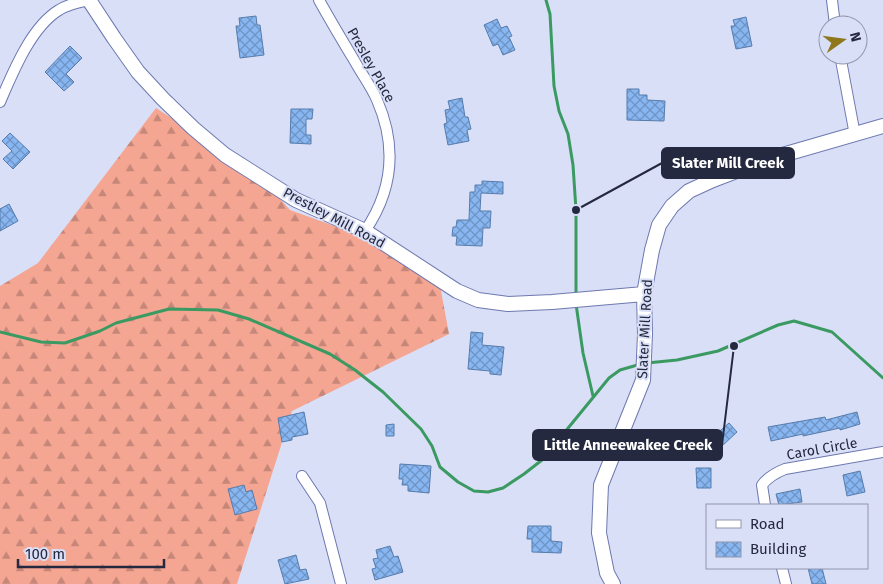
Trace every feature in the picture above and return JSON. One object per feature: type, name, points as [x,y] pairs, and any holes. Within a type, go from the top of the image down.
[{"type":"street","points":[[0,102],[31,40],[44,23],[58,10],[89,0]]},
{"type":"street","name":"Prestley Mill Road","points":[[89,0],[138,72],[192,128],[226,155],[296,200],[365,231],[457,291],[478,300],[508,304],[644,294]]},
{"type":"street","name":"Presley Place","points":[[319,0],[377,99],[389,141],[391,160],[385,190],[376,214],[365,231]]},
{"type":"street","points":[[832,0],[834,15]]},
{"type":"street","points":[[842,65],[855,135]]},
{"type":"street","name":"Slater Mill Road","points":[[613,584],[607,573],[600,533],[601,485],[644,380],[644,294],[652,250],[659,225],[672,206],[689,192],[765,160],[883,126]]},
{"type":"street","name":"Carol Circle","points":[[765,504],[762,486],[766,479],[775,473],[785,469],[883,452]]},
{"type":"street","points":[[302,476],[320,503],[341,584]]},
{"type":"street","points":[[782,569],[786,584]]},
{"type":"green space","points":[[156,108],[257,173],[290,210],[371,239],[439,280],[449,334],[292,411],[237,584],[0,584],[0,286],[38,263]]},
{"type":"building","points":[[256,16],[257,25],[260,25],[264,55],[240,58],[236,26],[240,26],[239,18]]},
{"type":"building","points":[[746,17],[752,46],[736,49],[731,26],[735,26],[733,20]]},
{"type":"building","points":[[497,19],[501,28],[507,26],[512,36],[509,37],[515,50],[503,55],[498,44],[493,46],[484,25]]},
{"type":"building","points":[[70,46],[82,58],[66,74],[74,82],[64,91],[45,72]]},
{"type":"building","points":[[627,89],[639,89],[639,95],[647,95],[647,100],[665,101],[664,121],[627,120]]},
{"type":"building","points":[[462,98],[465,117],[468,117],[471,129],[467,130],[469,141],[448,145],[444,124],[447,123],[445,110],[450,109],[448,101]]},
{"type":"building","points":[[291,109],[313,109],[312,119],[306,119],[306,135],[311,135],[311,144],[290,143]]},
{"type":"building","points":[[10,133],[30,152],[13,169],[3,159],[12,151],[2,141]]},
{"type":"building","points":[[482,181],[503,182],[503,194],[481,193],[480,211],[491,211],[490,228],[483,228],[482,246],[456,245],[457,236],[452,236],[453,227],[456,227],[457,220],[469,220],[470,192],[475,192],[475,185],[482,185]]},
{"type":"building","points":[[9,204],[18,221],[0,231],[0,209]]},
{"type":"building","points":[[471,332],[483,333],[482,345],[504,347],[501,375],[490,374],[490,371],[468,369]]},
{"type":"building","points":[[304,412],[308,434],[292,437],[292,440],[282,442],[278,418]]},
{"type":"building","points":[[857,412],[860,424],[840,430],[840,428],[771,441],[768,427],[825,417],[826,420]]},
{"type":"building","points":[[729,423],[737,432],[722,446],[714,436]]},
{"type":"building","points":[[394,424],[394,436],[386,436],[386,425]]},
{"type":"building","points":[[400,464],[431,466],[429,493],[408,491],[408,485],[402,485],[403,479],[399,479]]},
{"type":"building","points":[[696,468],[711,468],[711,488],[697,488]]},
{"type":"building","points":[[860,471],[865,492],[847,496],[843,475]]},
{"type":"building","points":[[244,485],[246,492],[252,490],[257,509],[235,515],[228,489]]},
{"type":"building","points":[[800,489],[802,502],[779,504],[776,494]]},
{"type":"building","points":[[528,526],[551,526],[551,541],[562,542],[561,553],[532,552],[532,539],[527,539]]},
{"type":"building","points":[[390,546],[394,557],[398,556],[403,572],[375,580],[372,569],[376,568],[373,559],[378,558],[376,550]]},
{"type":"building","points":[[296,555],[300,570],[306,569],[309,579],[285,584],[278,560]]},
{"type":"building","points":[[808,569],[822,569],[826,584],[812,584]]},
{"type":"waterway","points":[[546,0],[550,14],[554,86],[559,111],[568,134],[573,165],[576,210],[576,295]]},
{"type":"waterway","points":[[576,304],[583,353],[593,396]]},
{"type":"waterway","points":[[0,332],[41,342],[65,343],[100,331],[116,323],[169,309],[218,310],[249,319],[330,354],[355,370],[383,392],[421,429],[432,446],[440,467],[458,482],[474,491],[488,492],[503,488],[542,460],[609,378],[620,370],[641,364]]},
{"type":"waterway","points":[[647,363],[677,360],[718,351],[778,325],[794,321],[832,332],[883,378]]},
{"type":"place","name":"Slater Mill Creek","points":[[576,210]]},
{"type":"place","name":"Little Anneewakee Creek","points":[[734,346]]}]
